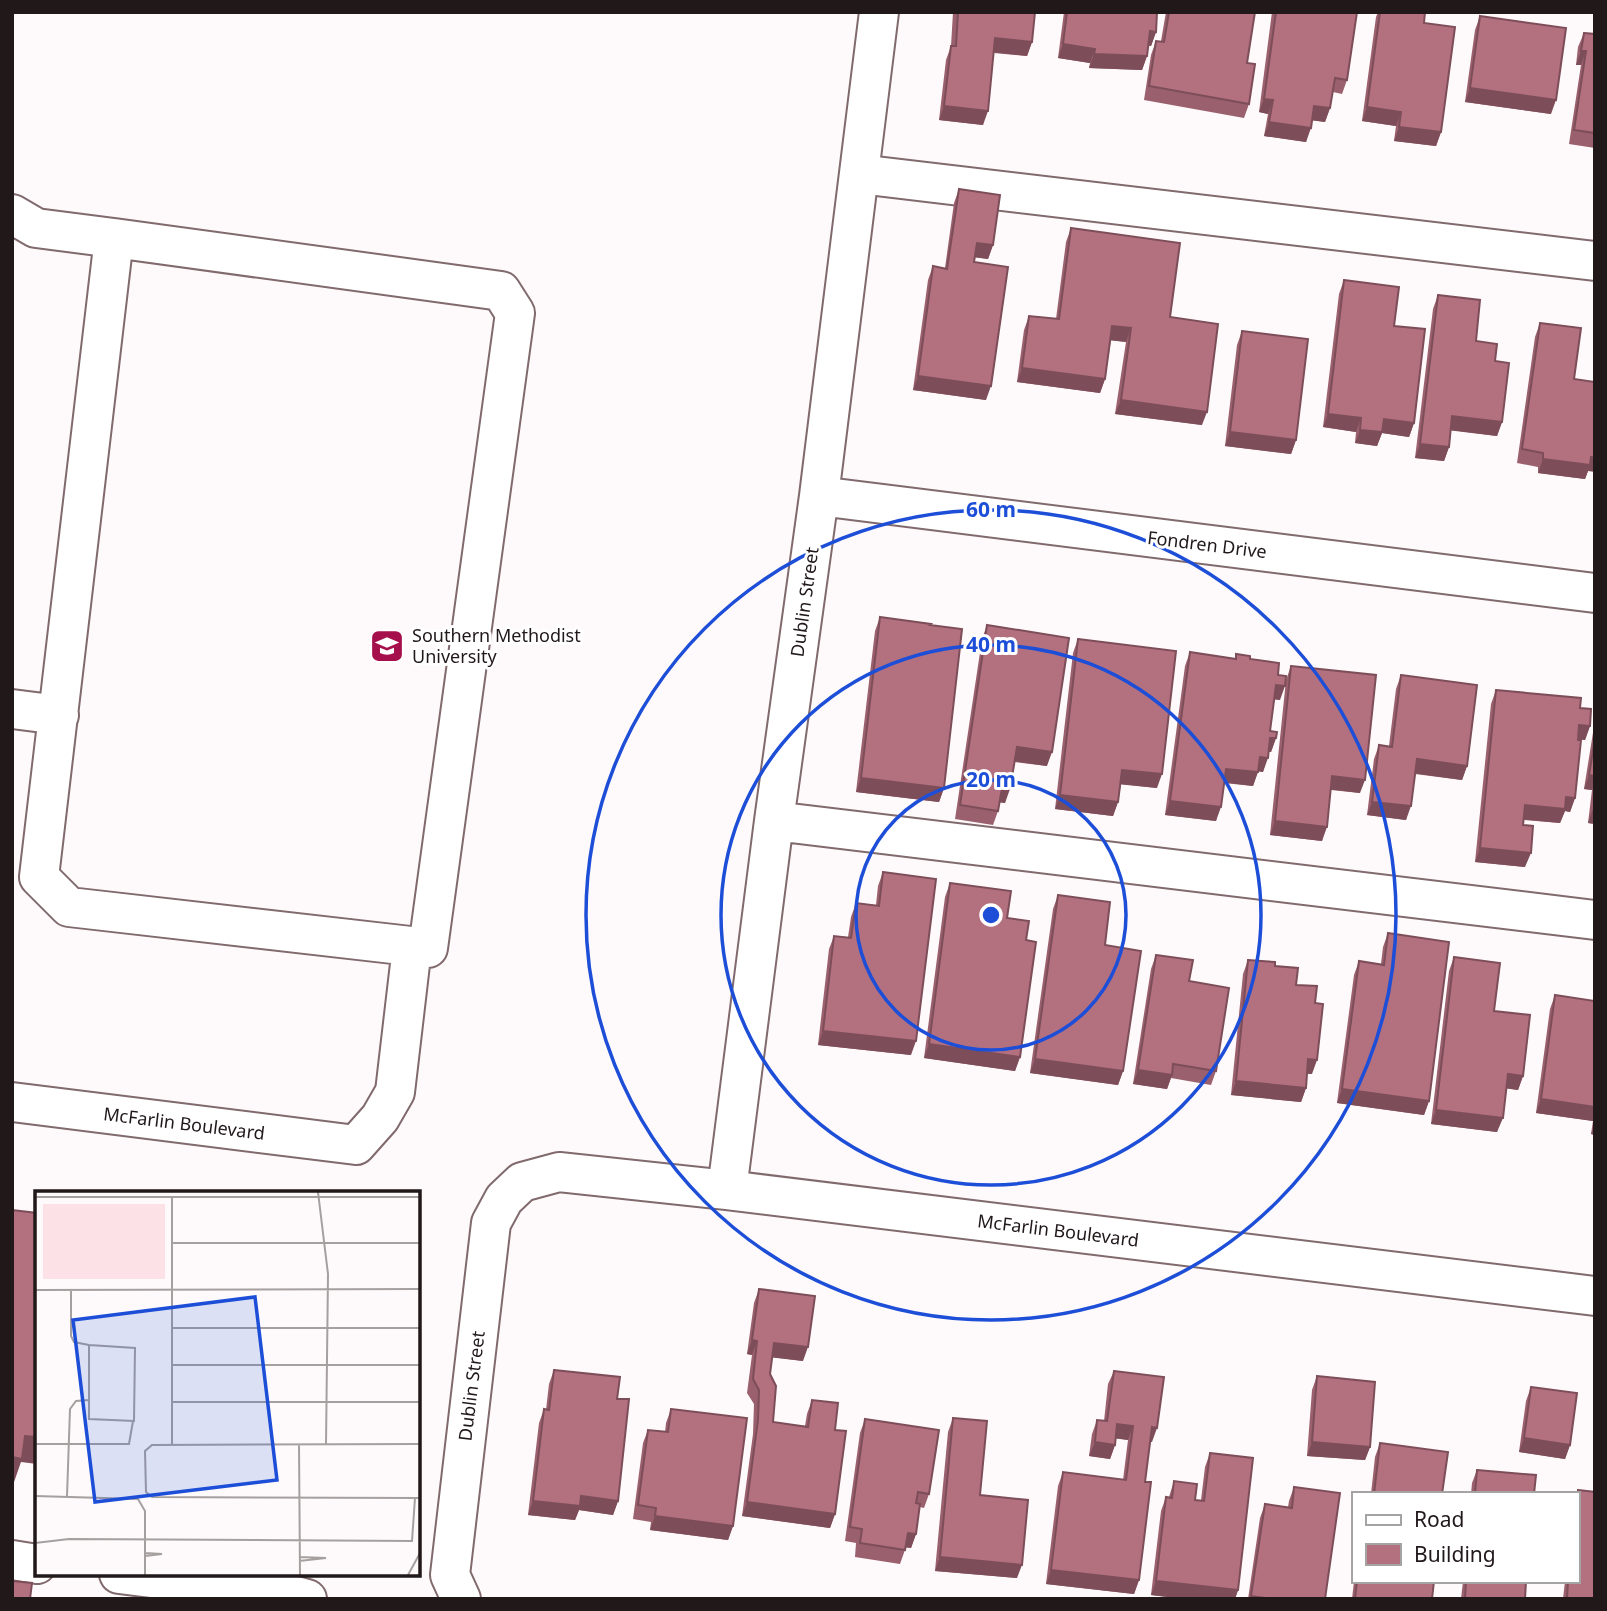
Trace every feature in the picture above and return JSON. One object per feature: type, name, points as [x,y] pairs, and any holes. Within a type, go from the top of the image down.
[{"type":"street","name":"Dublin Street","points":[[727,1191],[819,496],[879,12]]},
{"type":"street","points":[[859,174],[1595,261]]},
{"type":"street","points":[[12,214],[36,228],[114,238],[501,291],[515,313],[428,948],[69,907],[39,877],[114,238]]},
{"type":"street","name":"Fondren Drive","points":[[819,496],[1595,593]]},
{"type":"street","points":[[12,709],[59,715]]},
{"type":"street","points":[[774,821],[1595,920]]},
{"type":"street","name":"McFarlin Boulevard","points":[[12,1102],[356,1145],[380,1118],[395,1092],[412,947]]},
{"type":"street","name":"McFarlin Boulevard","points":[[522,1182],[559,1172],[1595,1296]]},
{"type":"street","name":"Dublin Street","points":[[461,1599],[450,1575],[491,1223],[504,1199],[522,1182]]},
{"type":"street","points":[[12,1560],[35,1563]]},
{"type":"street","points":[[134,1576],[307,1599]]},
{"type":"building","points":[[958,12],[1035,12],[1032,42],[995,38],[988,111],[944,106],[951,46],[956,46]]},
{"type":"building","points":[[1067,12],[1157,12],[1156,32],[1150,31],[1147,56],[1094,54],[1095,49],[1063,44]]},
{"type":"building","points":[[1169,12],[1255,12],[1247,63],[1255,64],[1249,104],[1149,86],[1156,41],[1164,42]]},
{"type":"building","points":[[1276,12],[1357,12],[1347,80],[1335,78],[1330,108],[1314,106],[1311,128],[1269,122],[1273,100],[1264,99]]},
{"type":"building","points":[[1380,12],[1425,12],[1424,23],[1455,27],[1441,132],[1399,127],[1401,112],[1367,107]]},
{"type":"building","points":[[1480,16],[1566,28],[1556,100],[1470,88]]},
{"type":"building","points":[[1584,33],[1595,34],[1595,133],[1574,130],[1586,51],[1581,51]]},
{"type":"building","points":[[959,189],[1000,195],[993,245],[977,243],[974,262],[1008,267],[991,386],[918,376],[933,266],[947,269]]},
{"type":"building","points":[[1071,228],[1180,243],[1170,317],[1218,324],[1207,412],[1121,400],[1131,328],[1112,326],[1105,379],[1022,368],[1029,316],[1059,319]]},
{"type":"building","points":[[1344,280],[1399,287],[1394,326],[1425,329],[1414,423],[1384,419],[1382,432],[1360,430],[1361,418],[1328,414]]},
{"type":"building","points":[[1438,295],[1480,300],[1476,341],[1497,344],[1495,361],[1509,363],[1502,422],[1452,416],[1449,447],[1420,444]]},
{"type":"building","points":[[1540,323],[1581,328],[1574,379],[1595,382],[1595,458],[1591,457],[1590,465],[1543,459],[1543,453],[1522,449]]},
{"type":"building","points":[[1242,331],[1308,339],[1296,440],[1230,432]]},
{"type":"building","points":[[880,617],[962,629],[944,788],[861,778]]},
{"type":"building","points":[[987,625],[1069,638],[1052,752],[1017,747],[1010,789],[1002,788],[998,811],[960,805]]},
{"type":"building","points":[[1078,639],[1176,651],[1162,774],[1122,770],[1118,802],[1060,795]]},
{"type":"building","points":[[1190,652],[1236,659],[1236,654],[1279,663],[1278,675],[1286,676],[1285,686],[1276,685],[1270,731],[1277,732],[1276,738],[1270,738],[1268,758],[1260,757],[1258,772],[1226,769],[1221,807],[1170,801]]},
{"type":"building","points":[[1291,666],[1376,675],[1365,780],[1332,776],[1327,827],[1275,821]]},
{"type":"building","points":[[1401,675],[1477,685],[1467,766],[1417,759],[1411,806],[1372,802],[1379,745],[1392,747]]},
{"type":"building","points":[[1496,690],[1581,698],[1580,708],[1591,709],[1590,726],[1579,725],[1578,740],[1581,740],[1575,798],[1566,797],[1565,809],[1525,805],[1523,825],[1533,826],[1531,853],[1480,848]]},
{"type":"building","points":[[1595,739],[1595,776],[1589,775]]},
{"type":"building","points":[[883,872],[936,879],[916,1041],[823,1031],[834,936],[851,938],[856,903],[879,906]]},
{"type":"building","points":[[950,883],[1011,891],[1007,918],[1029,921],[1026,940],[1036,942],[1020,1057],[929,1044]]},
{"type":"building","points":[[1058,895],[1110,902],[1105,945],[1141,951],[1123,1071],[1035,1059]]},
{"type":"building","points":[[1388,933],[1449,942],[1429,1101],[1342,1089],[1359,961],[1384,965]]},
{"type":"building","points":[[1156,955],[1193,960],[1189,981],[1229,988],[1216,1071],[1173,1064],[1172,1075],[1138,1070]]},
{"type":"building","points":[[1454,957],[1500,963],[1494,1011],[1530,1015],[1523,1076],[1508,1074],[1503,1118],[1436,1110]]},
{"type":"building","points":[[1248,960],[1275,962],[1275,966],[1298,968],[1296,985],[1317,986],[1315,1003],[1323,1004],[1317,1060],[1308,1059],[1306,1088],[1236,1081]]},
{"type":"building","points":[[1555,995],[1595,1001],[1595,1107],[1541,1099]]},
{"type":"building","points":[[12,1210],[35,1213],[35,1437],[25,1436],[22,1459],[12,1457]]},
{"type":"building","points":[[759,1289],[815,1296],[808,1347],[774,1343],[770,1374],[776,1386],[773,1422],[808,1427],[812,1400],[838,1403],[835,1430],[846,1431],[835,1514],[747,1502],[758,1420],[759,1390],[753,1379],[757,1341],[752,1340]]},
{"type":"building","points":[[554,1370],[620,1377],[617,1399],[629,1399],[618,1501],[581,1496],[580,1506],[533,1501],[544,1409],[549,1410]]},
{"type":"building","points":[[1114,1371],[1164,1377],[1157,1428],[1152,1427],[1145,1482],[1151,1482],[1139,1580],[1051,1570],[1063,1472],[1126,1480],[1133,1426],[1117,1424],[1115,1445],[1095,1442],[1097,1420],[1107,1421]]},
{"type":"building","points":[[1317,1376],[1375,1382],[1370,1447],[1312,1442]]},
{"type":"building","points":[[1531,1387],[1577,1393],[1570,1445],[1524,1438]]},
{"type":"building","points":[[671,1409],[747,1418],[733,1526],[655,1516],[656,1508],[638,1505],[648,1430],[668,1432]]},
{"type":"building","points":[[953,1418],[987,1421],[980,1495],[1028,1500],[1022,1565],[940,1557]]},
{"type":"building","points":[[865,1419],[939,1430],[929,1494],[918,1492],[916,1503],[920,1504],[916,1534],[908,1533],[905,1550],[860,1543],[862,1529],[850,1527]]},
{"type":"building","points":[[1380,1443],[1448,1452],[1442,1492],[1374,1492]]},
{"type":"building","points":[[1210,1453],[1253,1458],[1238,1590],[1156,1581],[1166,1497],[1172,1498],[1174,1481],[1197,1484],[1195,1500],[1204,1501]]},
{"type":"building","points":[[1477,1470],[1536,1475],[1534,1492],[1475,1492]]},
{"type":"building","points":[[1294,1487],[1340,1493],[1325,1599],[1272,1599],[1251,1596],[1265,1504],[1292,1508]]},
{"type":"building","points":[[1578,1492],[1595,1492],[1595,1599],[1567,1599],[1568,1583],[1579,1583]]},
{"type":"building","points":[[12,1581],[32,1583],[30,1599],[12,1599]]},
{"type":"building","points":[[1357,1583],[1434,1583],[1432,1599],[1355,1599]]},
{"type":"building","points":[[1466,1583],[1526,1583],[1525,1599],[1465,1599]]},
{"type":"place","name":"Southern Methodist University","points":[[387,646]]}]
